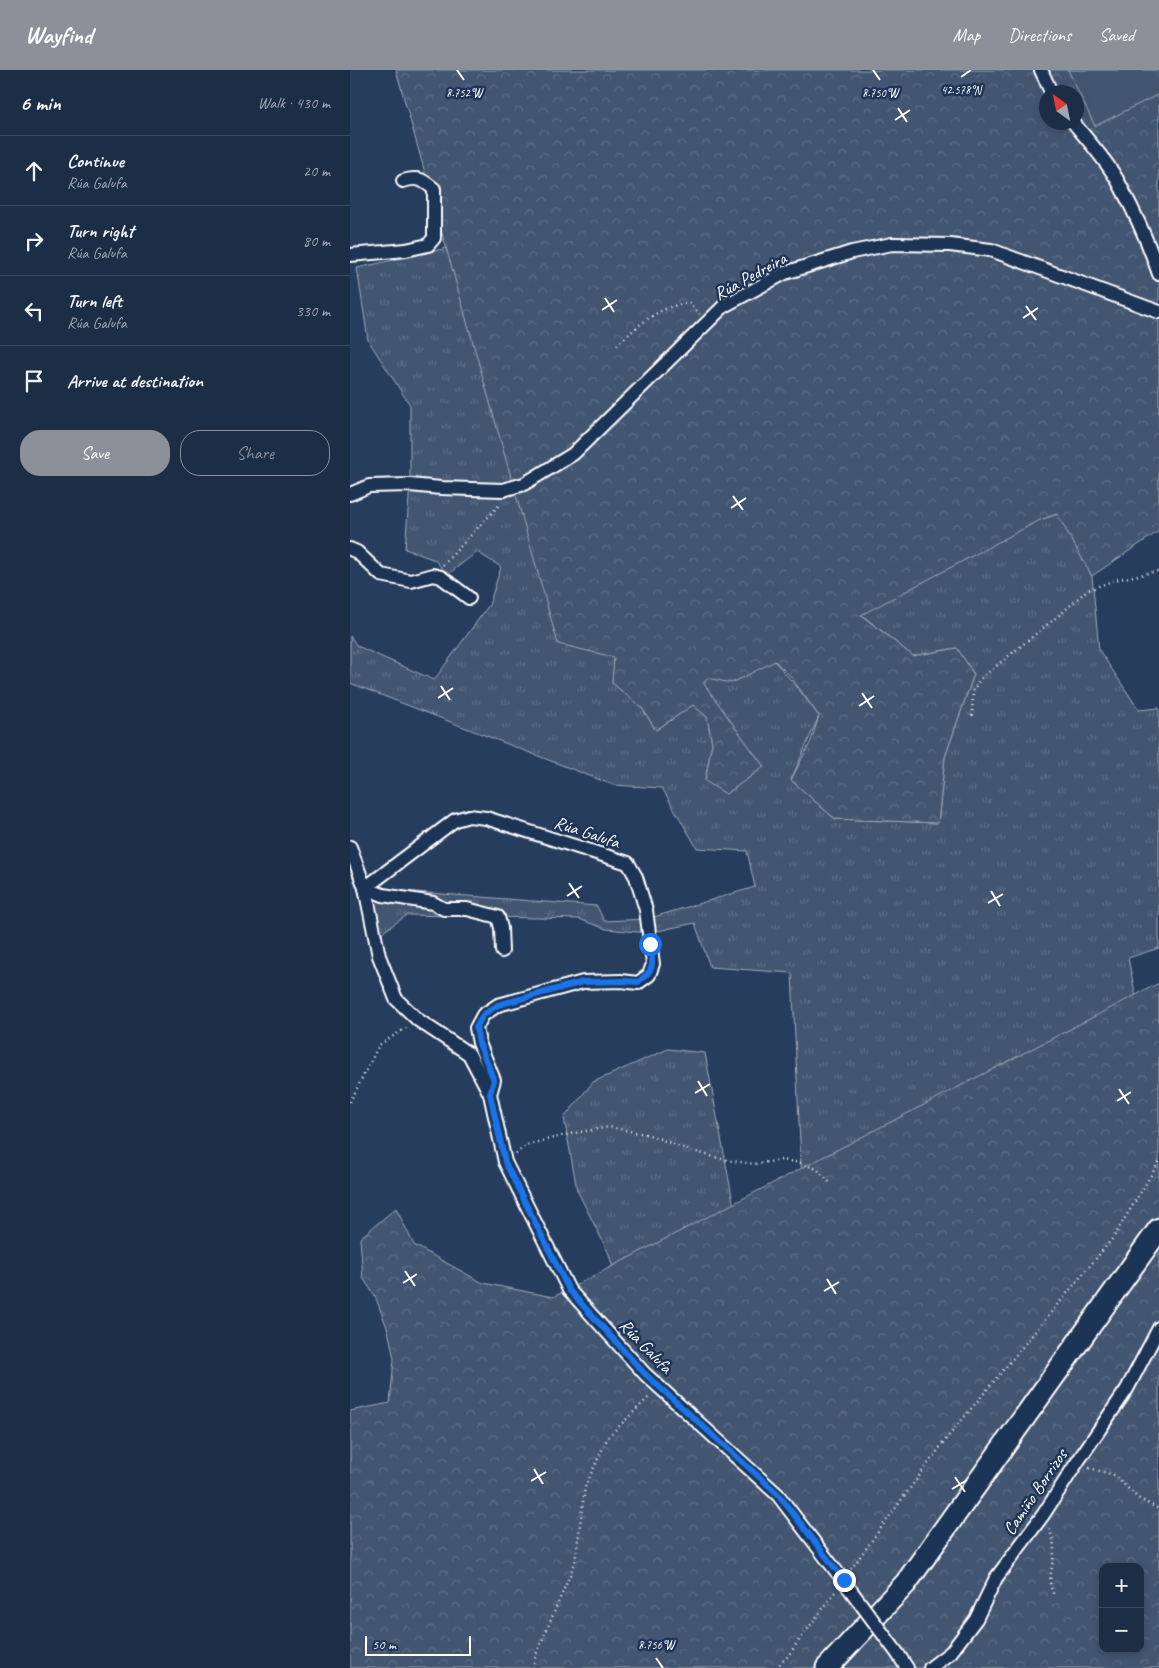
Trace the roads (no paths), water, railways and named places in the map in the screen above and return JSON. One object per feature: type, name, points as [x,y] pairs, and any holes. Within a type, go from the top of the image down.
[{"type":"highway","points":[[827,1668],[906,1583],[1159,1229]]},
{"type":"street","points":[[1041,70],[1048,85]]},
{"type":"street","points":[[1079,130],[1120,184],[1159,274]]},
{"type":"street","points":[[350,254],[406,250],[428,245],[434,238],[434,189],[422,180],[412,178],[403,181]]},
{"type":"street","name":"Rúa Pedreira","points":[[350,494],[369,486],[410,485],[503,490],[524,484],[573,454],[724,306],[786,273],[852,252],[892,244],[950,245],[991,250],[1159,312]]},
{"type":"street","points":[[350,549],[358,552],[381,575],[411,581],[433,575],[441,577],[469,598]]},
{"type":"street","name":"Rúa Galufa","points":[[365,888],[455,820],[469,816],[486,818],[628,864],[636,876],[646,910],[653,964],[649,974],[638,982],[583,982],[498,1005],[483,1015],[476,1028],[479,1043],[494,1080],[490,1094]]},
{"type":"street","name":"Rúa Galufa","points":[[350,847],[365,888],[379,956],[396,999],[418,1020],[469,1054],[490,1094],[505,1162],[569,1290],[645,1374],[778,1494],[844,1580],[907,1668]]},
{"type":"street","points":[[365,888],[382,895],[433,903],[444,909],[467,909],[498,917],[501,928],[502,951]]},
{"type":"street","name":"Camiño Borrizos","points":[[930,1668],[951,1652],[976,1619],[996,1578],[1042,1517],[1127,1389],[1159,1328]]}]
